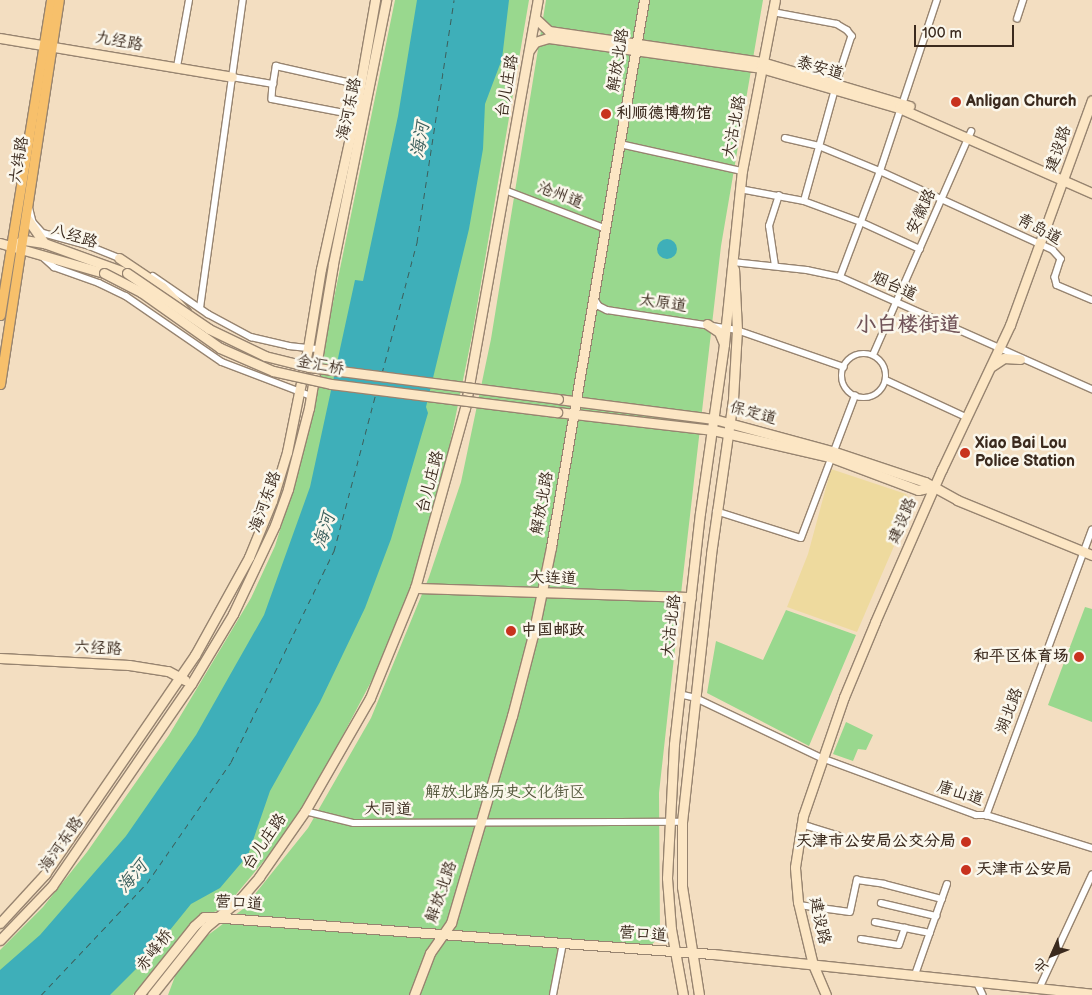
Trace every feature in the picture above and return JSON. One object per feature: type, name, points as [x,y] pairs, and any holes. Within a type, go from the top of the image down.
[{"type":"main road","name":"六纬路","points":[[0,315],[51,0]]},
{"type":"main road","name":"六纬路","points":[[0,384],[59,0]]},
{"type":"street","points":[[177,67],[189,0]]},
{"type":"street","points":[[200,308],[243,0]]},
{"type":"street","name":"海河东路","points":[[0,923],[45,874],[180,677],[218,617],[272,501],[299,393],[321,268],[356,115],[375,0]]},
{"type":"street","name":"海河东路","points":[[0,940],[52,886],[191,684],[233,614],[275,526],[298,456],[311,396],[333,264],[386,0]]},
{"type":"street","name":"台儿庄路","points":[[152,995],[206,926],[241,898],[260,877],[305,811],[370,698],[415,588],[465,408],[538,0]]},
{"type":"street","name":"解放北路","points":[[414,995],[430,953],[451,923],[524,672],[542,594],[644,0]]},
{"type":"street","name":"大沽北路","points":[[682,995],[667,878],[668,822],[679,694],[726,328],[742,171],[775,0]]},
{"type":"street","points":[[840,277],[880,171],[900,105],[937,0]]},
{"type":"street","points":[[1017,19],[1024,0]]},
{"type":"street","points":[[773,12],[837,24],[847,30],[852,36],[804,201]]},
{"type":"street","name":"泰安道","points":[[535,18],[550,31],[762,65],[900,105],[1066,178],[1092,187]]},
{"type":"street","name":"九经路","points":[[0,38],[53,45],[232,77]]},
{"type":"street","name":"泰安道","points":[[529,52],[535,42],[544,38],[615,46],[637,45]]},
{"type":"street","points":[[615,46],[629,54],[633,70]]},
{"type":"street","points":[[356,115],[272,99],[276,66],[361,85]]},
{"type":"street","points":[[232,77],[273,84]]},
{"type":"street","name":"建设路","points":[[826,995],[813,965],[799,905],[795,868],[801,824],[822,758],[848,688],[934,487],[998,350],[1066,178],[1092,100]]},
{"type":"street","name":"安徽路","points":[[873,355],[943,200],[970,135]]},
{"type":"street","name":"青岛道","points":[[785,138],[819,146],[880,171],[1041,244],[1060,256],[1054,277],[1058,285],[1092,300]]},
{"type":"street","points":[[620,144],[742,171]]},
{"type":"street","name":"泰安道","points":[[1066,178],[1092,193]]},
{"type":"street","points":[[740,189],[804,201],[861,222],[920,249]]},
{"type":"street","name":"沧州道","points":[[505,190],[604,228]]},
{"type":"street","points":[[775,266],[769,226],[779,196]]},
{"type":"street","points":[[28,203],[33,222],[43,233],[87,245],[118,258],[162,281],[200,308],[251,337],[319,349]]},
{"type":"street","points":[[26,217],[44,243]]},
{"type":"street","points":[[0,243],[11,246]]},
{"type":"street","name":"八经路","points":[[11,246],[44,243],[129,270]]},
{"type":"street","name":"八经路","points":[[23,244],[37,252],[104,273]]},
{"type":"street","points":[[37,252],[54,267],[99,282],[126,296],[222,362],[311,396]]},
{"type":"street","points":[[118,258],[129,270]]},
{"type":"street","name":"大沽北路","points":[[699,995],[682,888],[682,822],[716,511],[733,399],[737,330],[733,262]]},
{"type":"street","name":"烟台道","points":[[733,262],[775,266],[840,277],[998,350],[1092,389]]},
{"type":"street","name":"金汇桥","points":[[129,270],[188,314],[238,344],[295,364],[558,399]]},
{"type":"street","name":"金汇桥","points":[[104,273],[141,292],[220,348],[273,371],[331,384],[574,413]]},
{"type":"street","name":"太原道","points":[[593,295],[599,306],[607,310],[737,330],[844,367]]},
{"type":"street","points":[[707,324],[719,332],[724,344]]},
{"type":"street","points":[[855,355],[873,355],[885,368],[886,380],[877,394],[862,398],[855,396],[844,386],[844,367],[855,355]]},
{"type":"street","points":[[987,372],[1001,358],[1020,359]]},
{"type":"street","points":[[886,380],[966,417]]},
{"type":"street","points":[[558,399],[572,393],[579,383]]},
{"type":"street","points":[[716,511],[801,538],[831,454],[855,396]]},
{"type":"street","points":[[558,399],[576,400],[714,424]]},
{"type":"street","points":[[714,424],[728,411],[733,399]]},
{"type":"street","points":[[574,413],[690,420],[705,434],[710,449]]},
{"type":"street","name":"保定道","points":[[714,424],[729,422],[831,454],[913,488],[934,487],[957,500],[1088,554]]},
{"type":"street","points":[[714,424],[724,456]]},
{"type":"street","name":"保定道","points":[[714,424],[728,433],[831,454]]},
{"type":"street","name":"湖北路","points":[[986,816],[1088,554],[1092,530]]},
{"type":"street","name":"大连道","points":[[415,588],[542,594],[690,597]]},
{"type":"street","name":"六经路","points":[[0,658],[129,665],[168,671],[191,684]]},
{"type":"street","name":"唐山道","points":[[679,694],[696,698],[822,758],[965,812],[986,816],[1092,849]]},
{"type":"street","name":"大同道","points":[[305,811],[354,823],[682,822]]},
{"type":"street","points":[[801,824],[838,835]]},
{"type":"street","points":[[1039,989],[1092,875]]},
{"type":"street","points":[[799,905],[850,912],[857,880],[942,899]]},
{"type":"street","points":[[915,975],[947,884]]},
{"type":"street","points":[[241,898],[236,910],[244,919]]},
{"type":"street","points":[[881,903],[936,916]]},
{"type":"street","name":"营口道","points":[[194,926],[204,917],[218,917],[443,936],[499,936],[563,944],[691,952],[1092,994]]},
{"type":"street","points":[[875,922],[930,933]]},
{"type":"street","name":"赤峰桥","points":[[139,995],[194,926]]},
{"type":"street","points":[[861,939],[899,945],[905,928]]},
{"type":"street","points":[[554,995],[563,944]]},
{"type":"street","points":[[977,982],[983,995]]},
{"type":"green space","points":[[395,0],[529,0],[472,336],[443,478],[411,589],[382,661],[314,790],[273,850],[233,898],[217,911],[198,917],[133,995],[0,995],[0,950],[43,907],[87,852],[169,735],[251,598],[275,546],[299,469]]},
{"type":"green space","name":"解放北路历史文化街区","points":[[546,0],[763,0],[721,246],[659,793],[660,937],[651,945],[561,938],[549,995],[168,995],[177,971],[200,941],[243,909],[308,828],[371,718],[429,577],[461,482],[491,339]]},
{"type":"green space","name":"和平区体育场","points":[[1085,607],[1092,609],[1092,722],[1048,705]]},
{"type":"green space","points":[[786,610],[856,635],[809,746],[707,693],[716,641],[763,660]]},
{"type":"green space","points":[[846,722],[873,735],[866,750],[858,749],[853,761],[833,754]]},
{"type":"sand","points":[[831,469],[906,494],[913,502],[857,632],[787,607],[808,554]]},
{"type":"water","name":"海河","points":[[417,0],[509,0],[502,59],[485,104],[483,149],[469,229],[426,407],[428,413],[391,539],[365,608],[320,702],[270,791],[248,855],[220,888],[191,904],[149,956],[110,995],[0,995],[0,970],[40,935],[126,836],[196,735],[264,615],[310,487],[355,280],[363,281],[398,116]]},
{"type":"water","points":[[667,239],[674,242],[677,249],[674,256],[667,259],[660,256],[657,249],[660,242]]},
{"type":"ferry route","points":[[382,373],[417,242],[454,0]]},
{"type":"ferry route","points":[[41,995],[147,883],[231,762],[334,551],[376,393]]},
{"type":"place","name":"Anligan Church","points":[[956,102]]},
{"type":"place","name":"利顺德博物馆","points":[[606,114]]},
{"type":"place","name":"Xiao Bai Lou Police Station","points":[[965,453]]},
{"type":"place","name":"中国邮政","points":[[511,631]]},
{"type":"place","name":"和平区体育场","points":[[1079,657]]},
{"type":"place","name":"天津市公安局公交分局","points":[[966,842]]},
{"type":"place","name":"天津市公安局","points":[[966,870]]},
{"type":"district","name":"小白楼街道","points":[[908,325]]}]
